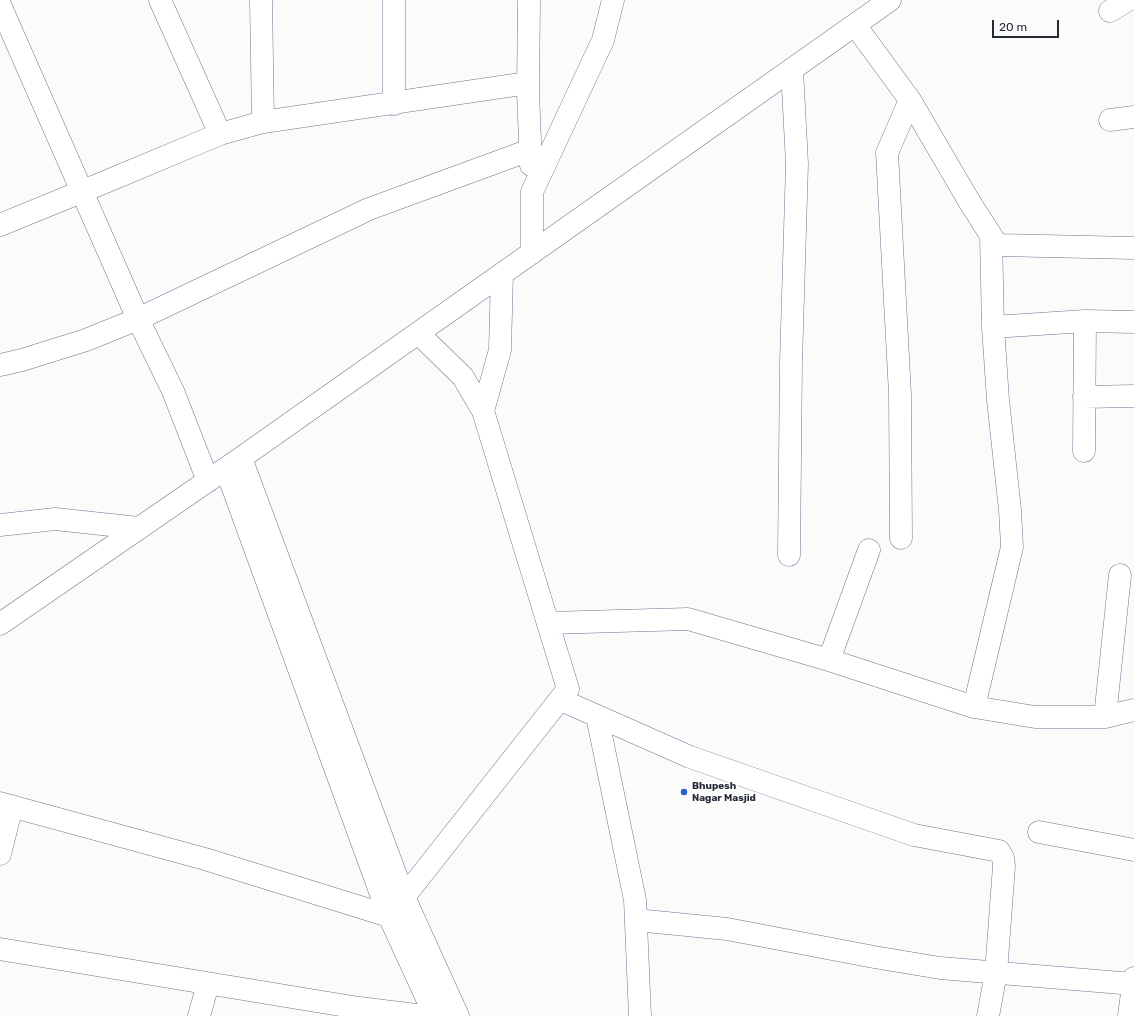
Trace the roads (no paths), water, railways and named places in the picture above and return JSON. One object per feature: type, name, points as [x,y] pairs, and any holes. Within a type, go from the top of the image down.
[{"type":"street","points":[[160,0],[220,134]]},
{"type":"street","points":[[261,0],[263,122]]},
{"type":"street","points":[[394,0],[394,104]]},
{"type":"street","points":[[529,0],[528,83],[532,192],[532,252]]},
{"type":"street","points":[[532,192],[603,40],[613,0]]},
{"type":"street","points":[[0,624],[225,469],[888,0]]},
{"type":"street","points":[[0,5],[138,319],[173,391],[225,469],[404,897],[458,1016]]},
{"type":"street","points":[[854,25],[910,100],[969,201],[997,245],[1134,248]]},
{"type":"street","points":[[790,555],[791,362],[797,164],[792,69]]},
{"type":"street","points":[[0,225],[220,134],[263,122],[394,104],[528,83]]},
{"type":"street","points":[[901,538],[900,394],[887,153],[910,100]]},
{"type":"street","points":[[1110,120],[1134,117]]},
{"type":"street","points":[[0,365],[22,360],[86,340],[138,319],[369,209],[530,150]]},
{"type":"street","points":[[974,707],[1012,547],[1010,510],[998,400],[993,327],[991,236]]},
{"type":"street","points":[[482,411],[500,350],[502,274]]},
{"type":"street","points":[[993,327],[1085,321],[1134,322]]},
{"type":"street","points":[[1084,451],[1085,321]]},
{"type":"street","points":[[389,916],[561,700],[568,689],[482,411],[463,377],[418,333]]},
{"type":"street","points":[[1084,397],[1134,396]]},
{"type":"street","points":[[225,469],[389,916],[435,1016]]},
{"type":"street","points":[[0,525],[55,519],[139,528]]},
{"type":"street","points":[[829,660],[869,550]]},
{"type":"street","points":[[1105,717],[1120,575]]},
{"type":"street","points":[[548,623],[688,619],[829,660],[974,707],[1035,717],[1105,717],[1134,710]]},
{"type":"street","points":[[561,700],[690,757],[914,835],[998,851],[1003,858],[1004,866],[996,973],[988,1016]]},
{"type":"street","points":[[597,716],[635,900],[640,1016]]},
{"type":"street","points":[[0,854],[6,804],[205,859],[389,916]]},
{"type":"street","points":[[1039,832],[1134,850]]},
{"type":"street","points":[[636,920],[727,929],[940,968],[1134,982],[1129,1016]]},
{"type":"street","points":[[0,949],[359,1008],[424,1016]]},
{"type":"street","points":[[199,1016],[208,984]]},
{"type":"place","name":"Bhupesh Nagar Masjid","points":[[684,792]]}]
